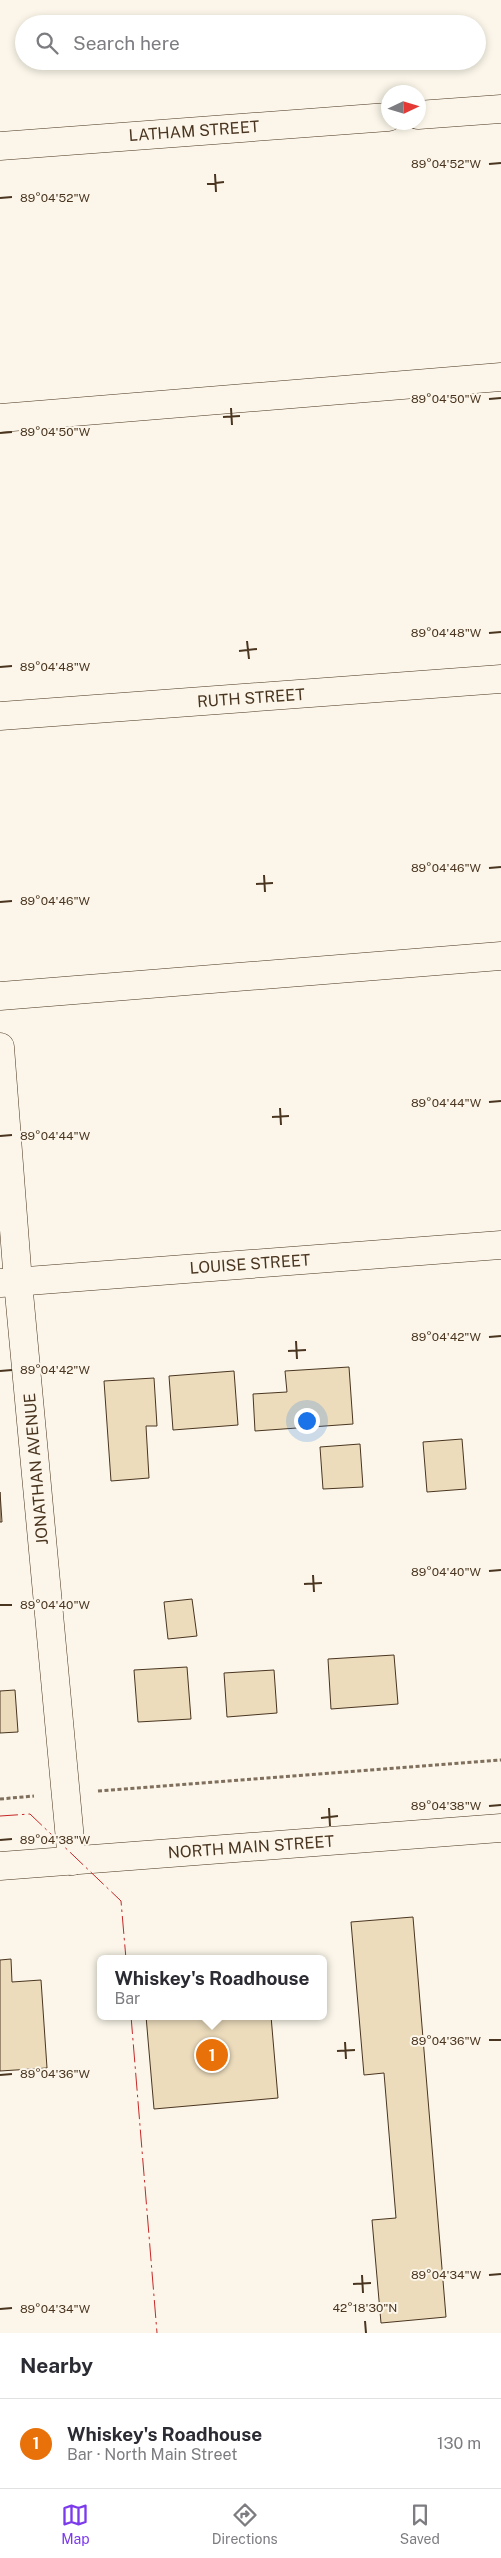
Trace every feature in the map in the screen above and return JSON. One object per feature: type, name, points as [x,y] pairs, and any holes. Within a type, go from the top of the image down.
[{"type":"street","points":[[426,114],[501,109]]},
{"type":"street","name":"LATHAM STREET","points":[[0,146],[381,118]]},
{"type":"street","points":[[0,418],[501,377]]},
{"type":"street","name":"RUTH STREET","points":[[0,716],[501,679]]},
{"type":"street","points":[[0,996],[501,956]]},
{"type":"street","name":"JONATHAN AVENUE","points":[[0,1047],[9,1282],[67,1794],[72,1861]]},
{"type":"street","name":"LOUISE STREET","points":[[9,1282],[501,1245]]},
{"type":"street","name":"NORTH MAIN STREET","points":[[0,1866],[501,1828]]},
{"type":"path","points":[[0,1799],[501,1760]]},
{"type":"building","points":[[349,1367],[353,1424],[255,1431],[253,1394],[287,1392],[285,1371]]},
{"type":"building","points":[[234,1371],[238,1425],[173,1430],[169,1376]]},
{"type":"building","points":[[154,1378],[157,1426],[146,1426],[149,1478],[111,1481],[104,1381]]},
{"type":"building","points":[[462,1439],[466,1489],[427,1492],[423,1442]]},
{"type":"building","points":[[360,1444],[363,1487],[323,1489],[320,1447]]},
{"type":"building","points":[[0,1492],[2,1522],[0,1522]]},
{"type":"building","points":[[192,1599],[197,1636],[168,1639],[164,1602]]},
{"type":"building","points":[[394,1655],[398,1704],[331,1709],[328,1659]]},
{"type":"building","points":[[187,1667],[191,1719],[138,1722],[134,1670]]},
{"type":"building","points":[[274,1670],[277,1713],[227,1717],[224,1673]]},
{"type":"building","points":[[15,1690],[18,1732],[0,1733],[0,1691]]},
{"type":"building","points":[[413,1917],[446,2317],[381,2323],[372,2220],[396,2218],[384,2073],[364,2075],[351,1922]]},
{"type":"building","points":[[11,1959],[12,1982],[41,1980],[47,2068],[0,2071],[0,1960]]},
{"type":"building","points":[[146,2020],[271,2020],[278,2098],[154,2109]]},
{"type":"power","points":[[0,1816],[30,1814],[121,1901],[126,1955]]},
{"type":"power","points":[[131,2020],[157,2333]]},
{"type":"place","name":"Whiskey's Roadhouse","points":[[212,2055]]}]
